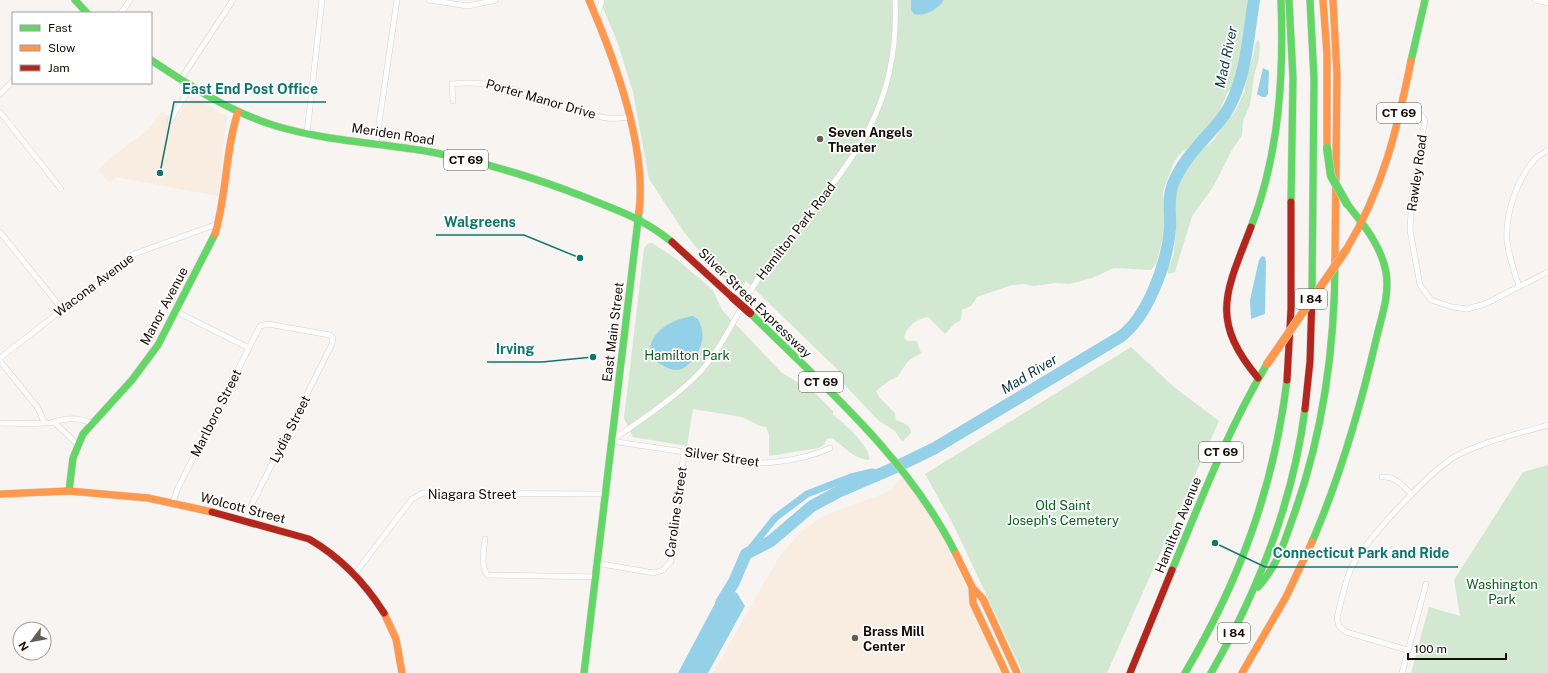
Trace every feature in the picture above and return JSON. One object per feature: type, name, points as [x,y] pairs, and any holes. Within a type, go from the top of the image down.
[{"type":"main road","points":[[75,0],[86,12]]},
{"type":"main road","name":"East Main Street","points":[[584,673],[596,563],[639,218],[638,171],[631,118],[617,69],[597,18],[588,0]]},
{"type":"main road","points":[[1258,378],[1233,343],[1228,326],[1226,307],[1231,284],[1261,198],[1274,142],[1281,76],[1281,0]]},
{"type":"main road","name":"I 84","points":[[1185,673],[1223,604],[1248,546],[1272,467],[1284,405],[1290,339],[1293,90],[1289,0]]},
{"type":"main road","name":"I 84","points":[[1211,673],[1236,628],[1254,591],[1275,537],[1288,494],[1301,434],[1308,382],[1310,338],[1314,90],[1310,0]]},
{"type":"main road","points":[[1242,673],[1280,610],[1310,548],[1336,483],[1362,397],[1385,301],[1387,284],[1381,255],[1373,237],[1364,223],[1338,192],[1331,176],[1327,148],[1327,69],[1323,0]]},
{"type":"main road","points":[[1254,591],[1264,581],[1272,569],[1301,496],[1316,441],[1328,382],[1334,304],[1337,94],[1333,0]]},
{"type":"main road","name":"Hamilton Avenue","points":[[1130,673],[1222,449],[1258,378],[1364,223],[1374,202],[1383,175],[1401,104],[1425,0]]},
{"type":"main road","name":"Meriden Road","points":[[152,61],[191,86],[238,112],[272,124],[307,133],[473,162],[564,189],[639,218]]},
{"type":"main road","name":"Manor Avenue","points":[[69,491],[71,465],[78,445],[91,423],[141,370],[162,339],[220,223],[233,127],[238,112]]},
{"type":"main road","name":"Silver Street Expressway","points":[[639,218],[677,245],[750,313],[846,406],[906,473],[938,519],[972,587],[981,596],[1017,673]]},
{"type":"main road","name":"Wolcott Street","points":[[0,494],[69,491],[143,497],[173,502],[245,520],[298,535],[319,544],[334,555],[354,575],[379,606],[392,627],[398,645],[402,673]]},
{"type":"main road","name":"Silver Street Expressway","points":[[972,587],[973,603],[1006,673]]},
{"type":"street","points":[[122,12],[130,0]]},
{"type":"street","points":[[181,79],[233,0]]},
{"type":"street","points":[[307,133],[322,0]]},
{"type":"street","points":[[376,144],[398,0]]},
{"type":"street","points":[[429,0],[468,6],[496,0]]},
{"type":"street","points":[[597,18],[602,0]]},
{"type":"street","name":"Hamilton Park Road","points":[[611,441],[684,386],[706,366],[763,272],[854,156],[873,124],[886,85],[894,40],[895,0]]},
{"type":"street","points":[[1535,0],[1548,3]]},
{"type":"street","points":[[0,94],[12,82]]},
{"type":"street","name":"Porter Manor Drive","points":[[453,101],[452,84],[466,82],[495,84],[608,118],[631,118]]},
{"type":"street","points":[[170,121],[191,86]]},
{"type":"street","name":"Rawley Road","points":[[1401,104],[1418,112],[1425,120],[1412,194],[1410,230],[1420,285],[1431,300],[1452,307],[1467,309],[1485,304],[1519,286]]},
{"type":"street","points":[[0,112],[61,189]]},
{"type":"street","points":[[1548,150],[1536,158],[1517,189],[1509,216],[1507,240],[1510,259],[1519,286],[1548,272]]},
{"type":"street","name":"Wacona Avenue","points":[[0,359],[134,254],[220,223]]},
{"type":"street","points":[[0,232],[62,309]]},
{"type":"street","points":[[176,312],[249,348]]},
{"type":"street","name":"Lydia Street","points":[[245,520],[332,344],[333,337],[328,334],[268,324],[262,325]]},
{"type":"street","name":"Marlboro Street","points":[[173,502],[177,490],[262,325]]},
{"type":"street","points":[[0,359],[38,408],[44,422]]},
{"type":"street","points":[[0,423],[54,422],[59,419],[78,419],[91,423]]},
{"type":"street","points":[[54,422],[78,445]]},
{"type":"street","points":[[1407,650],[1346,632],[1338,626],[1337,618],[1350,571],[1357,558],[1364,548],[1438,468],[1457,455],[1476,447],[1548,425]]},
{"type":"street","name":"Silver Street","points":[[611,441],[764,463],[819,452],[830,448]]},
{"type":"street","name":"Caroline Street","points":[[596,563],[654,572],[663,570],[670,561],[684,452]]},
{"type":"street","points":[[1382,476],[1390,476],[1412,495]]},
{"type":"street","name":"Niagara Street","points":[[354,575],[412,499],[423,492],[605,494]]},
{"type":"street","points":[[485,539],[484,564],[485,573],[488,575],[595,577]]},
{"type":"street","points":[[1402,673],[1426,584]]},
{"type":"shaded area","points":[[191,96],[227,116],[218,196],[116,177],[110,183],[98,170],[117,153],[149,129],[161,112],[175,120]]},
{"type":"shaded area","name":"Brass Mill Center","points":[[903,476],[941,534],[1007,673],[713,673],[779,557],[800,533],[826,515],[888,492]]},
{"type":"green space","points":[[1254,0],[1247,60],[1235,94],[1230,90],[1227,93],[1219,113],[1206,132],[1179,155],[1174,162],[1163,191],[1165,229],[1156,264],[1151,270],[1114,268],[1092,278],[1069,284],[1055,283],[1034,286],[1024,284],[1012,285],[977,297],[971,306],[962,310],[961,320],[954,324],[945,334],[928,317],[916,321],[907,330],[904,338],[908,341],[917,341],[921,353],[908,361],[897,377],[890,380],[876,391],[879,397],[895,413],[896,420],[906,424],[910,428],[911,433],[903,441],[895,431],[878,420],[838,378],[839,371],[746,281],[742,288],[739,289],[729,279],[725,279],[708,262],[684,232],[649,179],[633,92],[617,41],[600,1]]},
{"type":"green space","points":[[1258,40],[1260,43],[1259,58],[1254,76],[1250,105],[1243,121],[1242,135],[1232,150],[1213,187],[1192,216],[1175,272],[1168,274],[1167,270],[1173,257],[1176,231],[1173,199],[1191,159],[1214,140],[1222,127],[1236,110],[1245,90],[1246,74],[1254,54],[1255,44]]},
{"type":"green space","name":"Hamilton Park","points":[[652,243],[675,258],[713,290],[722,310],[782,373],[813,391],[833,411],[833,415],[862,443],[869,455],[869,460],[853,455],[832,438],[827,439],[824,445],[819,448],[769,456],[769,434],[766,427],[760,426],[742,417],[693,409],[687,446],[633,437],[624,418],[644,249],[647,244]]},
{"type":"green space","name":"Old Saint Joseph's Cemetery","points":[[1131,347],[1174,387],[1219,421],[1107,673],[1023,673],[954,526],[925,474]]},
{"type":"green space","name":"Washington Park","points":[[1548,465],[1548,673],[1411,673],[1429,607],[1460,616],[1454,580],[1523,472]]},
{"type":"water","points":[[911,0],[944,0],[931,12],[918,15],[914,14],[911,10]]},
{"type":"water","points":[[1263,68],[1269,71],[1268,94],[1266,97],[1262,97],[1257,94]]},
{"type":"water","points":[[1262,256],[1265,257],[1266,262],[1265,314],[1251,319],[1250,300],[1259,260]]},
{"type":"water","points":[[693,316],[698,319],[703,335],[701,345],[696,355],[685,367],[681,369],[672,370],[662,365],[653,357],[650,350],[655,336],[665,326],[686,317]]},
{"type":"water","points":[[729,589],[737,593],[745,606],[708,673],[678,673],[720,594],[722,591]]},
{"type":"waterway","name":"Mad River","points":[[721,603],[734,582],[746,554],[771,541],[812,506],[838,492],[935,448],[1120,337],[1130,328],[1147,303],[1165,257],[1170,229],[1170,201],[1173,184],[1178,173],[1190,155],[1225,114],[1238,88],[1248,44],[1254,0]]},
{"type":"waterway","points":[[747,553],[775,518],[807,494],[851,477],[872,472],[882,474]]},
{"type":"traffic: fast","points":[[75,0],[86,12]]},
{"type":"traffic: fast","points":[[1251,227],[1268,172],[1278,115],[1282,58],[1281,0]]},
{"type":"traffic: fast","points":[[1289,0],[1293,78],[1291,202]]},
{"type":"traffic: fast","points":[[1310,0],[1314,79],[1312,295]]},
{"type":"traffic: fast","points":[[1411,61],[1425,0]]},
{"type":"traffic: fast","points":[[152,61],[211,98],[259,120],[276,126],[314,135],[431,152],[510,171],[568,191],[621,212],[641,221],[672,242]]},
{"type":"traffic: fast","points":[[1327,148],[1331,176],[1347,204]]},
{"type":"traffic: fast","points":[[1312,542],[1332,493],[1356,417],[1382,315],[1387,289],[1384,262],[1376,244],[1371,235],[1347,204]]},
{"type":"traffic: fast","points":[[584,673],[639,212]]},
{"type":"traffic: fast","points":[[69,491],[73,458],[83,434],[132,380],[158,345],[215,234]]},
{"type":"traffic: fast","points":[[1258,587],[1275,564],[1289,529],[1312,456],[1330,359],[1333,326],[1335,260]]},
{"type":"traffic: fast","points":[[750,313],[835,396],[890,455],[914,486],[936,519],[956,554]]},
{"type":"traffic: fast","points":[[1172,570],[1227,439],[1267,364]]},
{"type":"traffic: fast","points":[[1185,673],[1205,638],[1222,603],[1252,532],[1264,495],[1273,458],[1287,380]]},
{"type":"traffic: fast","points":[[1211,673],[1244,610],[1271,546],[1292,478],[1305,409]]},
{"type":"traffic: slow","points":[[589,0],[609,49],[627,104],[634,132],[640,186],[639,212]]},
{"type":"traffic: slow","points":[[1323,0],[1327,54],[1327,148]]},
{"type":"traffic: slow","points":[[1333,0],[1337,75],[1335,260]]},
{"type":"traffic: slow","points":[[1346,250],[1359,227],[1379,182],[1394,135],[1411,61]]},
{"type":"traffic: slow","points":[[215,234],[222,204],[231,142],[238,112]]},
{"type":"traffic: slow","points":[[1267,364],[1346,250]]},
{"type":"traffic: slow","points":[[0,494],[69,491],[148,498],[212,512]]},
{"type":"traffic: slow","points":[[1242,673],[1286,597],[1312,542]]},
{"type":"traffic: slow","points":[[956,554],[972,587],[973,603],[1006,673]]},
{"type":"traffic: slow","points":[[972,587],[983,599],[1017,673]]},
{"type":"traffic: slow","points":[[384,613],[396,639],[402,673]]},
{"type":"traffic: jam","points":[[1287,380],[1291,309],[1291,202]]},
{"type":"traffic: jam","points":[[1251,227],[1229,288],[1227,305],[1228,321],[1233,339],[1243,357],[1258,378]]},
{"type":"traffic: jam","points":[[672,242],[733,298]]},
{"type":"traffic: jam","points":[[1305,409],[1310,361],[1312,295]]},
{"type":"traffic: jam","points":[[733,298],[750,313]]},
{"type":"traffic: jam","points":[[212,512],[309,539],[341,562],[369,591],[384,613]]},
{"type":"traffic: jam","points":[[1130,673],[1172,570]]},
{"type":"place","name":"Seven Angels Theater","points":[[820,139]]},
{"type":"place","name":"East End Post Office","points":[[160,173]]},
{"type":"place","name":"Walgreens","points":[[580,258]]},
{"type":"place","name":"Irving","points":[[593,357]]},
{"type":"place","name":"Connecticut Park and Ride","points":[[1215,543]]},
{"type":"place","name":"Brass Mill Center","points":[[855,638]]}]
